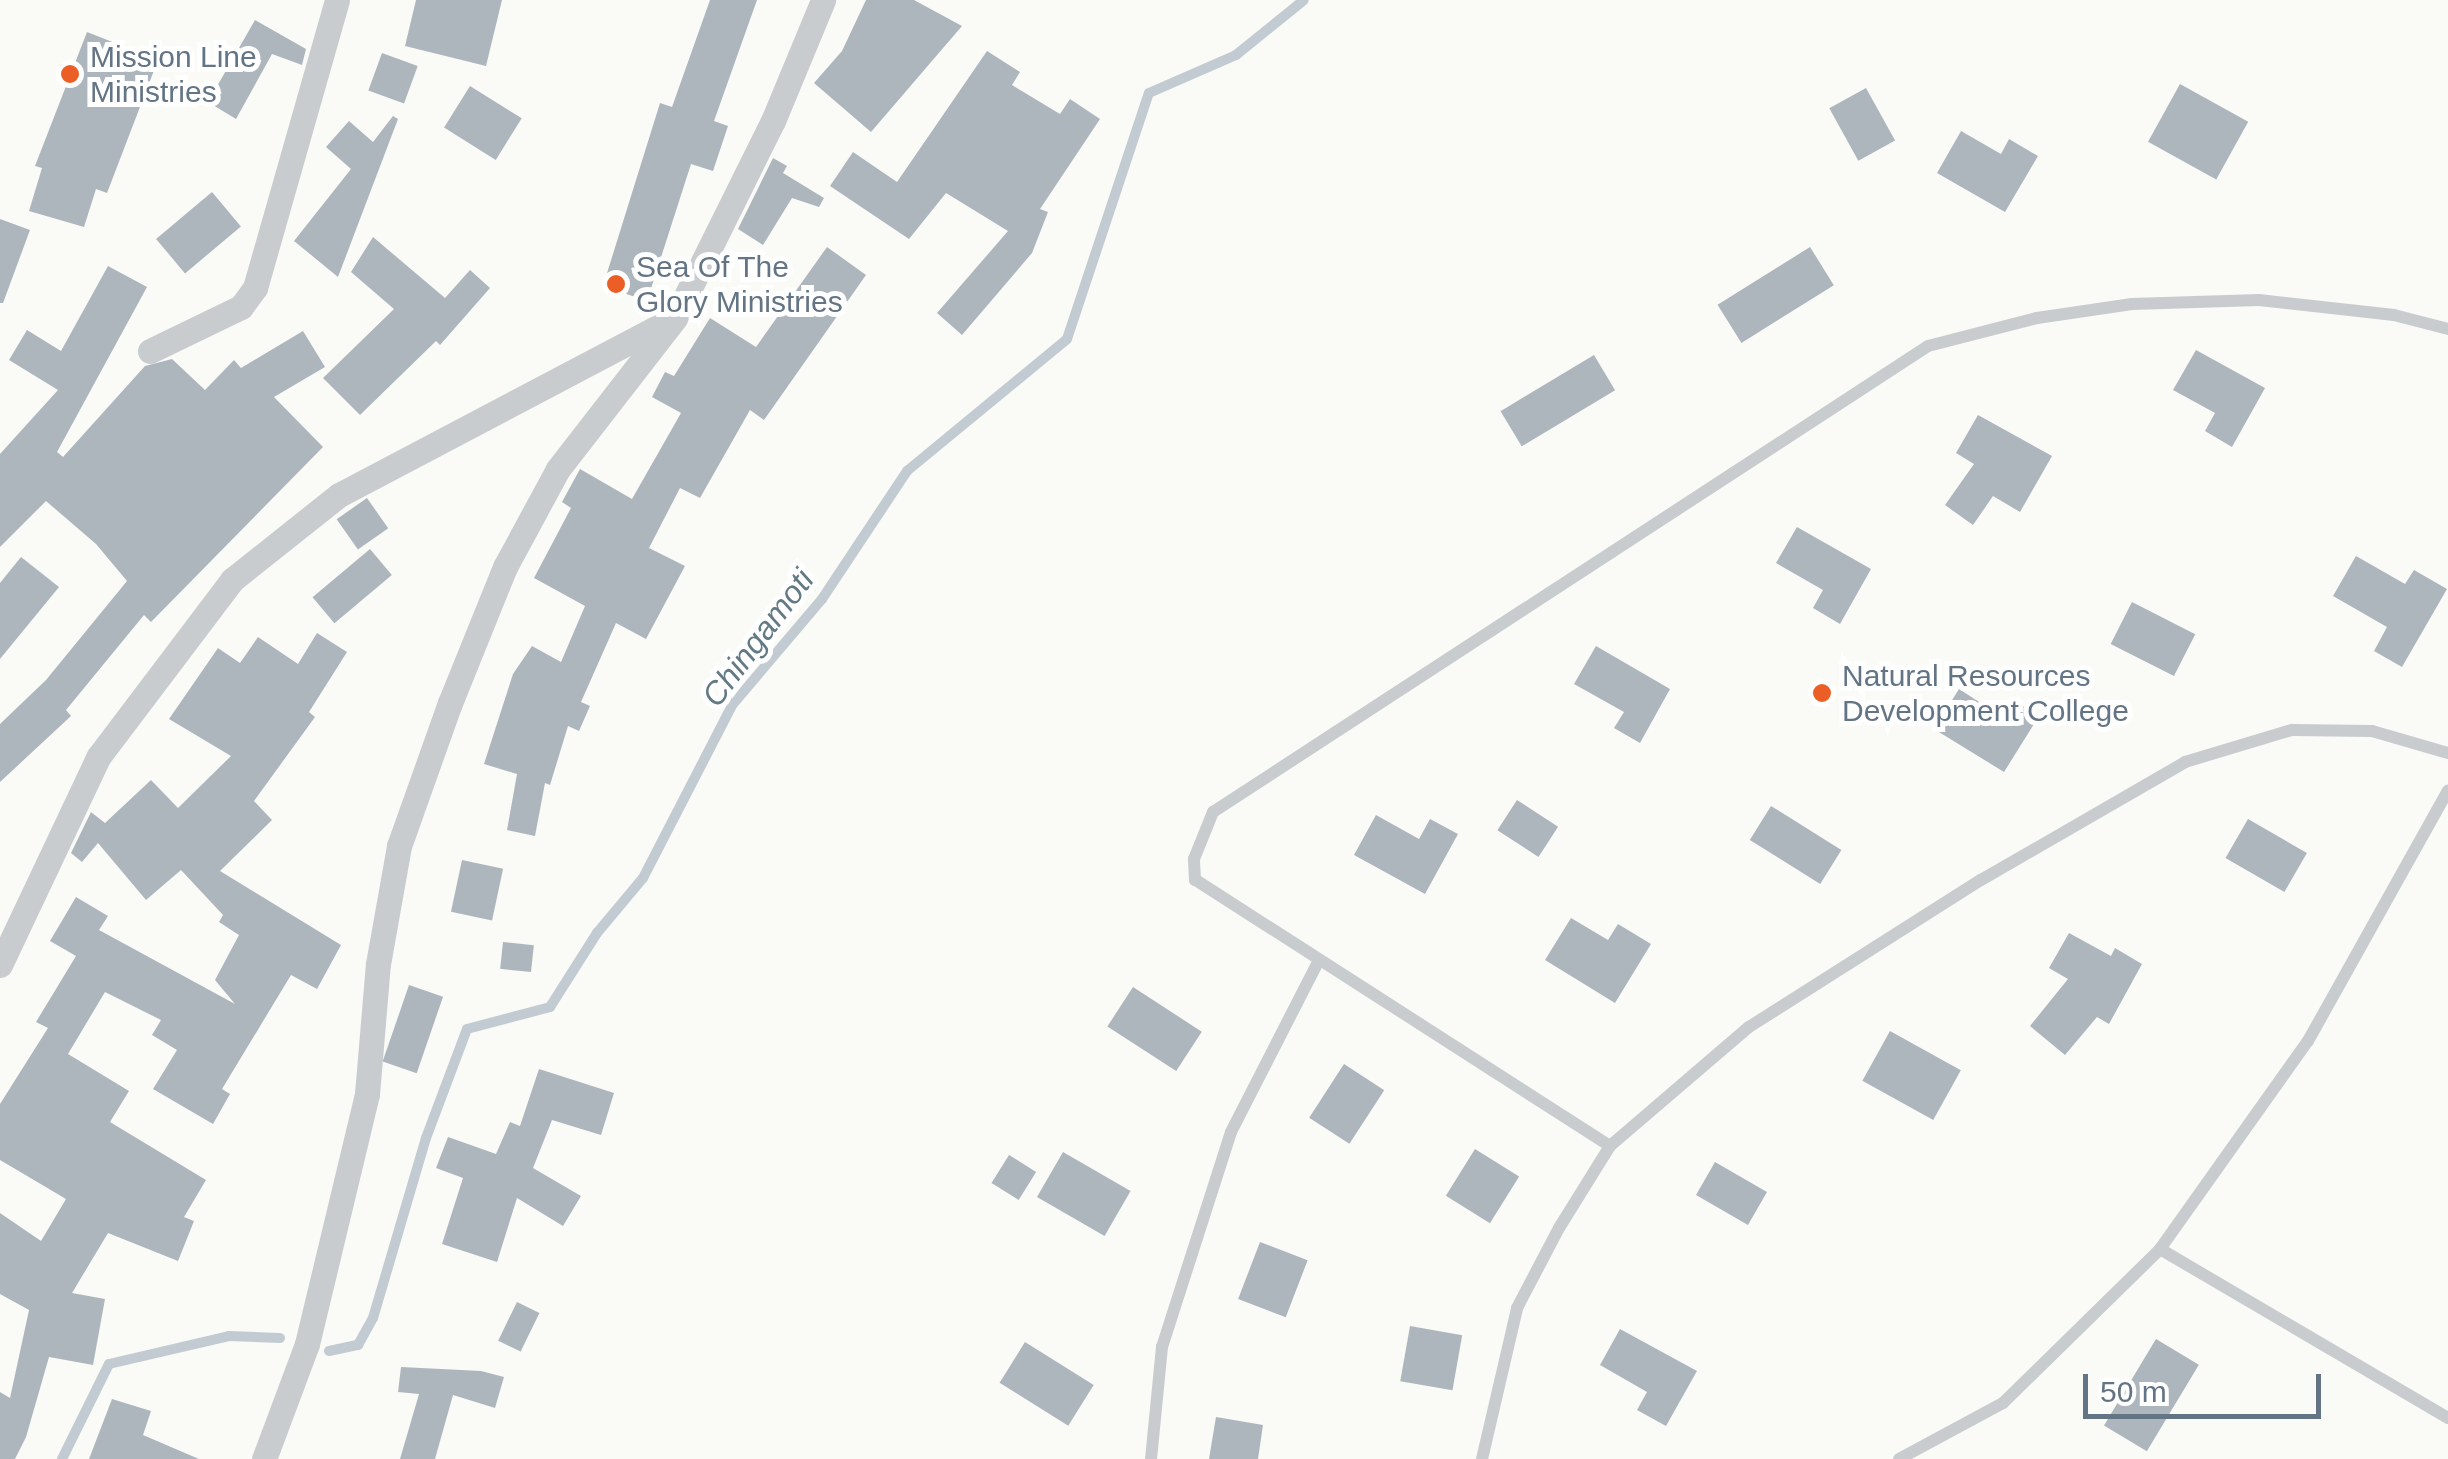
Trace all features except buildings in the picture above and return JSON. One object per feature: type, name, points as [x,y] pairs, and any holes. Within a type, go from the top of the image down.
[{"type":"street","points":[[150,351],[241,306],[255,288],[337,0]]},
{"type":"street","points":[[264,1459],[316,1305],[367,1094],[378,964],[399,846],[437,738],[505,567],[558,469],[676,318],[773,121],[824,0]]},
{"type":"street","points":[[0,964],[99,756],[232,580],[339,495],[676,318]]},
{"type":"lane","points":[[1610,1146],[1195,880],[1194,859],[1214,812],[1928,346],[2056,315],[2241,300],[2394,315],[2448,329]]},
{"type":"lane","points":[[1482,1459],[1517,1308],[1610,1146],[1749,1027],[1981,880],[2185,762],[2292,730],[2372,731],[2448,752]]},
{"type":"lane","points":[[1899,1459],[1945,1440],[2003,1403],[2160,1249],[2308,1041],[2448,790]]},
{"type":"lane","points":[[1151,1459],[1162,1347],[1231,1132],[1319,960]]},
{"type":"lane","points":[[2160,1249],[2448,1418]]},
{"type":"waterway","name":"Chingamoti","points":[[329,1351],[358,1345],[373,1318],[426,1138],[467,1029],[550,1007],[597,933],[643,878],[733,704],[822,599],[907,471],[1067,339],[1149,93],[1236,55],[1304,0]]},
{"type":"waterway","name":"Chingamoti","points":[[62,1459],[109,1364],[229,1336],[280,1338]]},
{"type":"place","name":"Mission Line Ministries","points":[[70,74]]},
{"type":"place","name":"Sea Of The Glory Ministries","points":[[616,284]]},
{"type":"place","name":"Natural Resources Development College","points":[[1822,693]]}]
